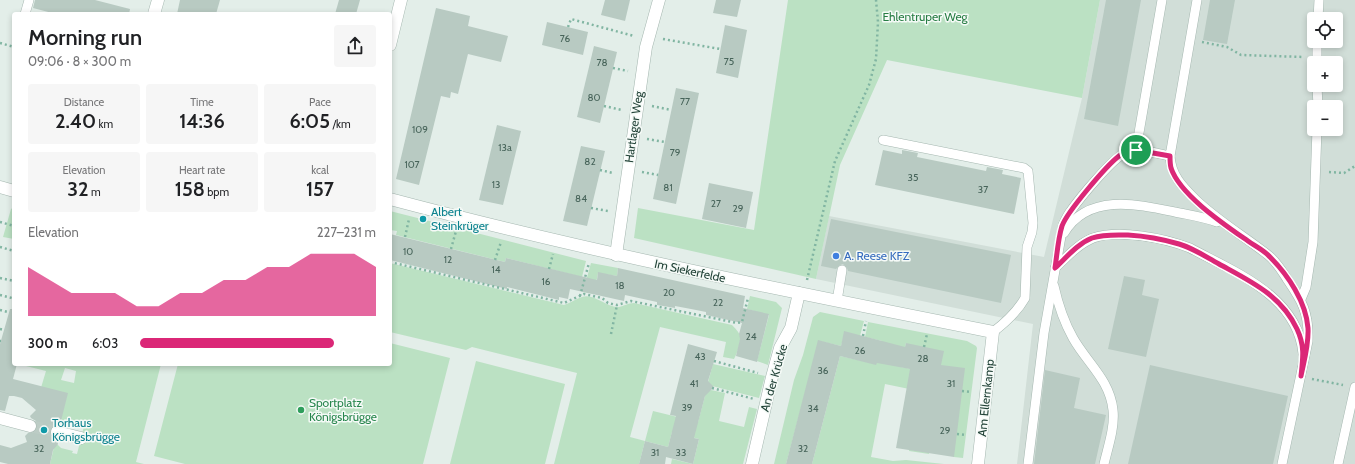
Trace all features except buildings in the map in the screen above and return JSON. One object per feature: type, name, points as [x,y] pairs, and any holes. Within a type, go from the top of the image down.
[{"type":"street","points":[[155,12],[158,0]]},
{"type":"street","points":[[392,37],[401,0]]},
{"type":"street","name":"Hartlager Weg","points":[[616,255],[637,108],[649,38],[659,0]]},
{"type":"street","points":[[0,187],[12,190]]},
{"type":"street","name":"Im Siekerfelde","points":[[392,200],[616,255],[993,332]]},
{"type":"street","name":"An der Krücke","points":[[752,464],[780,348],[791,328],[801,294]]},
{"type":"street","name":"Am Ellernkamp","points":[[978,464],[993,332]]},
{"type":"street","points":[[0,418],[30,426]]},
{"type":"street","points":[[56,432],[81,438]]},
{"type":"lane","points":[[26,12],[29,0]]},
{"type":"lane","points":[[1136,150],[1162,0]]},
{"type":"lane","points":[[1197,0],[1170,156],[1171,167],[1175,176],[1183,187],[1211,214],[1270,256],[1301,299],[1305,309],[1308,341],[1282,464]]},
{"type":"lane","points":[[1318,12],[1319,0]]},
{"type":"lane","points":[[1301,299],[1306,287],[1313,242],[1317,136]]},
{"type":"lane","points":[[883,140],[1024,168],[1028,172],[1033,223],[1032,232],[1027,247],[1025,298],[1022,304],[1005,323],[993,332]]},
{"type":"lane","points":[[1028,464],[1044,333],[1063,225],[1070,212],[1108,167],[1119,157],[1127,152],[1136,150],[1170,156]]},
{"type":"lane","points":[[1059,244],[1069,225],[1079,216],[1090,210],[1106,206],[1130,204],[1152,207],[1224,224]]},
{"type":"lane","points":[[1055,268],[1084,242],[1112,234],[1153,238],[1169,241],[1190,248],[1257,284],[1283,308],[1296,328],[1301,340],[1303,352],[1301,376]]},
{"type":"lane","points":[[837,301],[842,270]]},
{"type":"lane","points":[[1052,281],[1056,296],[1073,338],[1109,389],[1114,412],[1104,464]]},
{"type":"lane","points":[[1338,464],[1355,387]]},
{"type":"path","points":[[801,294],[835,161],[869,85],[876,59],[878,22],[876,0]]},
{"type":"path","points":[[568,27],[571,19],[649,38],[720,50]]},
{"type":"path","points":[[1190,40],[1227,46],[1241,55],[1307,59]]},
{"type":"path","points":[[0,43],[12,46]]},
{"type":"path","points":[[604,106],[671,110]]},
{"type":"path","points":[[1316,172],[1344,173],[1355,166]]},
{"type":"path","points":[[405,237],[413,205]]},
{"type":"path","points":[[0,222],[12,225]]},
{"type":"path","points":[[0,247],[12,250]]},
{"type":"path","points":[[580,296],[592,249]]},
{"type":"path","points":[[392,262],[564,303],[584,294],[602,298],[617,305],[631,301],[737,323],[742,322],[752,284]]},
{"type":"path","points":[[0,278],[12,281]]},
{"type":"path","points":[[0,294],[12,298]]},
{"type":"path","points":[[611,334],[617,305]]},
{"type":"path","points":[[0,310],[8,312]]},
{"type":"path","points":[[0,329],[4,330]]},
{"type":"path","points":[[714,361],[772,377]]},
{"type":"path","points":[[1301,376],[1355,387]]},
{"type":"path","points":[[712,388],[766,402]]},
{"type":"shaded area","points":[[1100,0],[1355,0],[1355,464],[1017,464],[1033,324],[816,279],[829,216],[1044,257],[1082,98]]},
{"type":"green space","name":"Ehlentruper Weg","points":[[788,0],[1100,0],[1082,98],[887,60],[840,165],[816,279],[634,238],[638,208],[754,230]]},
{"type":"green space","points":[[12,208],[12,239],[3,237]]},
{"type":"green space","points":[[392,212],[586,261],[582,277],[506,258],[505,262],[396,235],[397,231],[392,230]]},
{"type":"green space","points":[[392,263],[564,305],[587,296],[614,307],[634,303],[732,325],[737,330],[740,339],[734,359],[723,357],[726,342],[660,327],[630,437],[645,441],[639,464],[554,464],[577,373],[472,347],[466,350],[392,332]]},
{"type":"green space","points":[[591,263],[618,268],[617,276],[598,273],[594,294],[583,292]]},
{"type":"green space","points":[[750,296],[776,302],[782,308],[768,365],[757,361],[769,315],[747,309]]},
{"type":"green space","points":[[820,312],[864,321],[860,336],[845,332],[841,346],[819,341],[786,464],[774,464],[794,380],[803,355],[813,317]]},
{"type":"green space","points":[[868,322],[967,341],[976,346],[977,348],[963,458],[954,457],[941,365],[906,343],[901,367],[939,374],[929,454],[909,451],[919,391],[885,384],[871,457],[893,461],[906,460],[944,464],[812,464],[840,356],[876,364],[882,341],[865,337]]},
{"type":"green space","name":"Sportplatz Königsbrügge","points":[[392,344],[450,358],[423,464],[185,464],[154,456],[177,366],[392,366]]},
{"type":"green space","points":[[476,361],[565,384],[545,464],[450,464]]},
{"type":"green space","points":[[713,364],[765,376],[759,398],[712,386],[708,382]]},
{"type":"green space","points":[[26,366],[160,366],[136,462],[144,464],[50,464],[54,447],[57,444],[61,448],[73,451],[72,453],[77,454],[84,426],[80,424],[79,426],[68,423],[62,424],[61,420],[40,391],[46,371]],"holes":[[[65,368],[76,371],[74,383],[61,380]]]},
{"type":"green space","points":[[711,390],[725,393],[719,421],[744,427],[749,407],[757,409],[743,464],[693,464],[699,439],[672,432],[668,447],[645,441],[653,411],[698,422],[706,392]]},
{"type":"green space","points":[[672,459],[693,464],[671,464]]},
{"type":"tunnel","points":[[30,426],[57,432]]},
{"type":"place","name":"Albert Steinkrüger","points":[[423,219]]},
{"type":"place","name":"A. Reese KFZ","points":[[836,256]]},
{"type":"place","name":"Sportplatz Königsbrügge","points":[[301,410]]},
{"type":"place","name":"Torhaus Königsbrügge","points":[[44,430]]},
{"type":"route","points":[[1136,150],[1170,156],[1171,167],[1175,176],[1188,192],[1211,214],[1270,256],[1283,272],[1301,299],[1307,320],[1308,341],[1301,376],[1303,352],[1301,340],[1296,328],[1283,308],[1270,294],[1257,284],[1190,248],[1169,241],[1153,238],[1112,234],[1092,238],[1084,242],[1055,268],[1063,225],[1070,212],[1108,167],[1127,152],[1136,150]]}]
